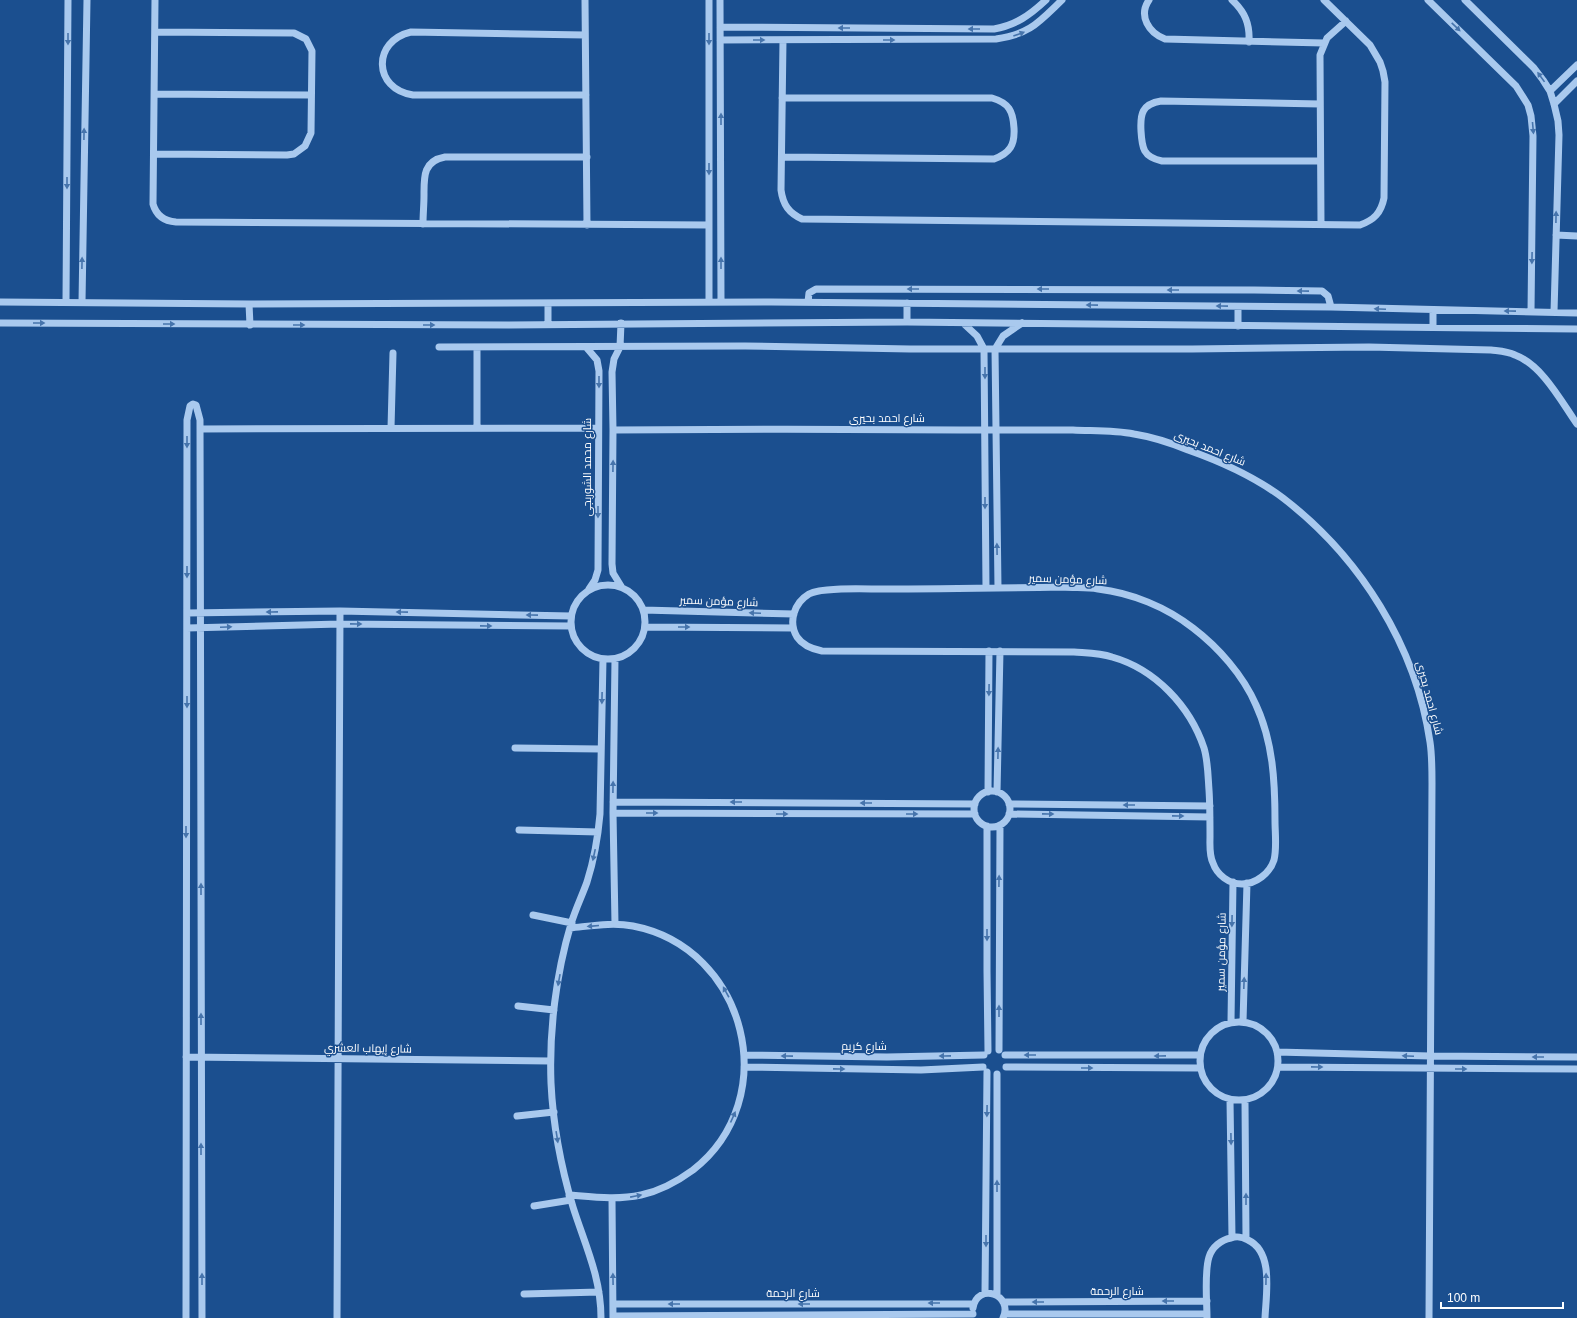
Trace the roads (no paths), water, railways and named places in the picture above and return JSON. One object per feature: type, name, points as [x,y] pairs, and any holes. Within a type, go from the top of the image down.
[{"type":"street","points":[[66,302],[68,0]]},
{"type":"street","points":[[82,302],[87,0]]},
{"type":"street","points":[[155,0],[153,204],[157,213],[165,220],[170,222],[709,225]]},
{"type":"street","points":[[585,0],[588,225]]},
{"type":"street","points":[[709,0],[709,302]]},
{"type":"street","points":[[720,0],[721,302]]},
{"type":"street","points":[[720,27],[994,29],[1010,25],[1025,18],[1046,0]]},
{"type":"street","points":[[720,40],[986,40],[1004,38],[1021,33],[1036,26],[1062,0]]},
{"type":"street","points":[[1149,0],[1145,10],[1147,25],[1151,32],[1164,39],[1324,43]]},
{"type":"street","points":[[1232,0],[1245,15],[1250,33],[1249,42]]},
{"type":"street","points":[[783,40],[783,200],[787,209],[802,219],[1360,225],[1367,222],[1379,212],[1384,198],[1385,82],[1380,62],[1370,45],[1324,0]]},
{"type":"street","points":[[1428,0],[1516,86],[1528,105],[1531,116],[1533,136],[1531,312]]},
{"type":"street","points":[[1466,0],[1534,68],[1550,91],[1554,104],[1558,121],[1558,135],[1554,312]]},
{"type":"street","points":[[1321,224],[1320,60],[1324,43],[1331,34],[1346,21]]},
{"type":"street","points":[[154,154],[294,154],[305,146],[311,133],[312,51],[310,45],[300,35],[287,33],[155,32]]},
{"type":"street","points":[[585,35],[411,32],[403,34],[389,44],[382,60],[383,69],[390,85],[405,94],[586,95]]},
{"type":"street","points":[[1550,91],[1577,65]]},
{"type":"street","points":[[1554,104],[1577,81]]},
{"type":"street","points":[[154,94],[311,95]]},
{"type":"street","points":[[782,98],[992,98],[1005,104],[1010,109],[1013,116],[1014,138],[1007,152],[994,159],[782,157]]},
{"type":"street","points":[[1320,104],[1161,101],[1154,102],[1148,106],[1140,117],[1142,145],[1145,151],[1155,160],[1320,161]]},
{"type":"street","points":[[423,224],[425,172],[433,161],[439,158],[587,157]]},
{"type":"street","points":[[1556,235],[1577,236]]},
{"type":"street","points":[[808,302],[809,293],[816,289],[1254,290],[1322,291],[1328,296],[1331,308]]},
{"type":"street","points":[[0,302],[249,304],[808,302],[1331,308],[1577,313]]},
{"type":"street","points":[[548,303],[548,324]]},
{"type":"street","points":[[907,303],[907,322]]},
{"type":"street","points":[[249,304],[250,324]]},
{"type":"street","points":[[1238,307],[1238,326]]},
{"type":"street","points":[[1433,310],[1433,327]]},
{"type":"street","points":[[0,323],[548,324],[907,322],[1577,329]]},
{"type":"street","points":[[620,586],[605,584],[589,590],[577,601],[571,616],[571,626],[576,640],[585,652],[593,656],[603,659],[615,659],[629,653],[635,648],[643,634],[645,627],[643,610],[634,596],[620,586],[613,574],[612,564],[612,366],[620,347],[621,323]]},
{"type":"street","points":[[963,323],[977,336],[984,349],[986,588]]},
{"type":"street","points":[[998,588],[995,349],[1003,336],[1022,323]]},
{"type":"street","points":[[439,347],[745,346],[1192,350],[1369,347],[1504,351],[1522,358],[1537,369],[1577,424]]},
{"type":"street","points":[[477,347],[477,428]]},
{"type":"street","name":"شارع محمد الشوربجى","points":[[586,347],[594,355],[598,366],[598,570],[595,580],[589,590]]},
{"type":"street","points":[[392,428],[393,353]]},
{"type":"street","points":[[186,1318],[187,420],[190,406],[193,404],[196,405],[200,414],[202,1318]]},
{"type":"street","points":[[200,429],[598,428]]},
{"type":"street","name":"شارع احمد بحيرى","points":[[613,430],[996,430],[1120,432],[1136,434],[1170,443],[1213,459],[1249,476],[1284,498],[1319,529],[1345,557],[1366,585],[1388,619],[1402,645],[1421,702],[1431,743],[1429,1318]]},
{"type":"street","name":"شارع مؤمن سمير","points":[[793,628],[794,614],[797,606],[809,594],[818,591],[854,589],[1097,589],[1122,593],[1147,601],[1170,612],[1210,642],[1232,668],[1247,687],[1256,703],[1265,727],[1274,770],[1276,837],[1274,859],[1264,875],[1256,881],[1247,884]]},
{"type":"street","name":"شارع مؤمن سمير","points":[[643,610],[794,614]]},
{"type":"street","points":[[187,613],[340,611],[571,616]]},
{"type":"street","points":[[337,1318],[340,611]]},
{"type":"street","points":[[187,628],[340,624],[571,626]]},
{"type":"street","points":[[645,627],[793,628],[797,637],[804,644],[812,649],[822,651],[1074,652],[1112,657],[1139,669],[1159,682],[1172,694],[1186,711],[1205,750],[1210,806],[1210,853],[1212,862],[1217,871],[1224,878],[1233,882],[1247,884],[1243,1022]]},
{"type":"street","points":[[988,792],[989,651]]},
{"type":"street","points":[[997,792],[1000,652]]},
{"type":"street","points":[[601,1318],[599,1292],[595,1270],[570,1197],[559,1151],[550,1062],[554,1010],[561,970],[571,925],[587,881],[598,832],[600,814],[603,659]]},
{"type":"street","points":[[615,659],[613,802],[615,924]]},
{"type":"street","points":[[515,748],[601,749]]},
{"type":"street","points":[[997,792],[1006,799],[1009,804],[1009,814],[1006,820],[1000,825],[993,827],[981,824],[975,814],[975,804],[982,794],[997,792]]},
{"type":"street","points":[[613,802],[975,804]]},
{"type":"street","points":[[1009,804],[1210,806]]},
{"type":"street","points":[[613,813],[975,814]]},
{"type":"street","points":[[1009,814],[1210,817]]},
{"type":"street","points":[[1000,825],[1002,1053],[1007,1061],[1006,1067]]},
{"type":"street","points":[[985,1293],[985,1069],[982,1061],[986,1053],[987,826]]},
{"type":"street","points":[[519,830],[598,832]]},
{"type":"street","name":"شارع مؤمن سمير","points":[[1231,1022],[1233,882]]},
{"type":"street","points":[[533,915],[571,925],[615,924],[633,926],[651,930],[684,946],[711,971],[731,1002],[738,1019],[744,1055],[743,1083],[735,1114],[720,1142],[710,1154],[686,1175],[658,1190],[643,1195],[612,1199],[570,1197],[534,1206]]},
{"type":"street","points":[[518,1006],[554,1010]]},
{"type":"street","points":[[1231,1022],[1243,1022],[1255,1025],[1265,1032],[1273,1041],[1277,1052],[1278,1067],[1275,1077],[1270,1085],[1255,1098],[1245,1101],[1230,1100],[1219,1096],[1210,1089],[1203,1080],[1199,1068],[1199,1055],[1203,1044],[1210,1034],[1219,1026],[1231,1022]]},
{"type":"street","points":[[986,1053],[994,1049],[1002,1053],[1199,1055]]},
{"type":"street","points":[[1277,1052],[1430,1056],[1577,1057]]},
{"type":"street","name":"شارع كريم","points":[[744,1055],[887,1057],[986,1053]]},
{"type":"street","points":[[809,1056],[809,1069]]},
{"type":"street","name":"شارع إيهاب العشري","points":[[186,1057],[550,1062]]},
{"type":"street","name":"شارع كريم","points":[[744,1067],[921,1070],[985,1069]]},
{"type":"street","points":[[997,1074],[1006,1067],[1199,1068]]},
{"type":"street","points":[[1278,1067],[1577,1069]]},
{"type":"street","points":[[985,1069],[997,1074]]},
{"type":"street","points":[[997,1074],[997,1295]]},
{"type":"street","points":[[1230,1100],[1232,1237]]},
{"type":"street","points":[[1245,1101],[1246,1238]]},
{"type":"street","points":[[517,1116],[554,1112]]},
{"type":"street","points":[[612,1199],[613,1317]]},
{"type":"street","points":[[1207,1316],[1207,1266],[1209,1256],[1214,1247],[1222,1240],[1232,1237],[1246,1238],[1254,1242],[1260,1248],[1266,1264],[1265,1318]]},
{"type":"street","points":[[524,1294],[599,1292]]},
{"type":"street","points":[[974,1316],[973,1304],[980,1295],[985,1293],[997,1295],[1003,1302],[1004,1316]]},
{"type":"street","name":"شارع الرحمة","points":[[1003,1302],[1207,1301]]},
{"type":"street","name":"شارع الرحمة","points":[[613,1304],[973,1304]]},
{"type":"street","name":"شارع الرحمة","points":[[613,1317],[974,1316]]},
{"type":"street","name":"شارع الرحمة","points":[[1004,1316],[1207,1316]]}]
